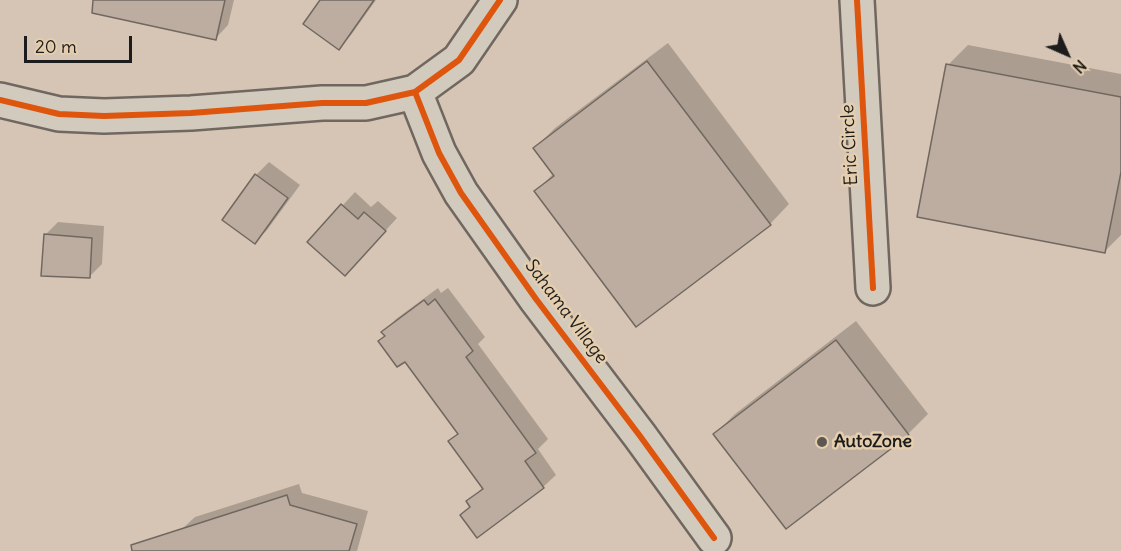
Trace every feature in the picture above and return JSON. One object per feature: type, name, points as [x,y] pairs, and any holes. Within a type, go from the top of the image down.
[{"type":"street","points":[[0,100],[59,114],[104,116],[191,113],[322,103],[366,103],[415,92],[459,60],[500,0]]},
{"type":"street","name":"Eric Circle","points":[[856,0],[873,288]]},
{"type":"street","name":"Sahama Village","points":[[415,92],[439,153],[461,193],[536,299],[714,537]]},
{"type":"building","points":[[93,0],[225,0],[216,40],[92,13]]},
{"type":"building","points":[[320,0],[374,0],[339,50],[303,24]]},
{"type":"building","points":[[647,61],[771,225],[636,327],[534,191],[554,176],[533,148]]},
{"type":"building","points":[[946,64],[1121,97],[1121,172],[1105,253],[917,217]]},
{"type":"building","points":[[255,174],[288,198],[255,244],[222,220]]},
{"type":"building","points":[[341,204],[358,219],[364,212],[386,231],[345,276],[307,242]]},
{"type":"building","points":[[44,234],[92,238],[90,278],[41,276]]},
{"type":"building","points":[[435,299],[473,351],[466,357],[536,453],[525,461],[544,488],[477,538],[460,515],[470,507],[466,501],[483,489],[448,441],[458,434],[405,362],[397,367],[378,341],[385,336],[381,332],[424,300],[428,305]]},
{"type":"building","points":[[836,340],[909,435],[786,529],[713,434]]},
{"type":"building","points":[[287,495],[290,505],[357,524],[349,551],[132,551],[131,545]]},
{"type":"cycle path","points":[[0,100],[59,114],[104,116],[191,113],[322,103],[366,103],[415,92],[459,60],[500,0]]},
{"type":"cycle path","points":[[857,0],[873,288]]},
{"type":"cycle path","points":[[415,92],[439,153],[461,193],[536,299],[714,538]]},
{"type":"place","name":"AutoZone","points":[[822,442]]}]
